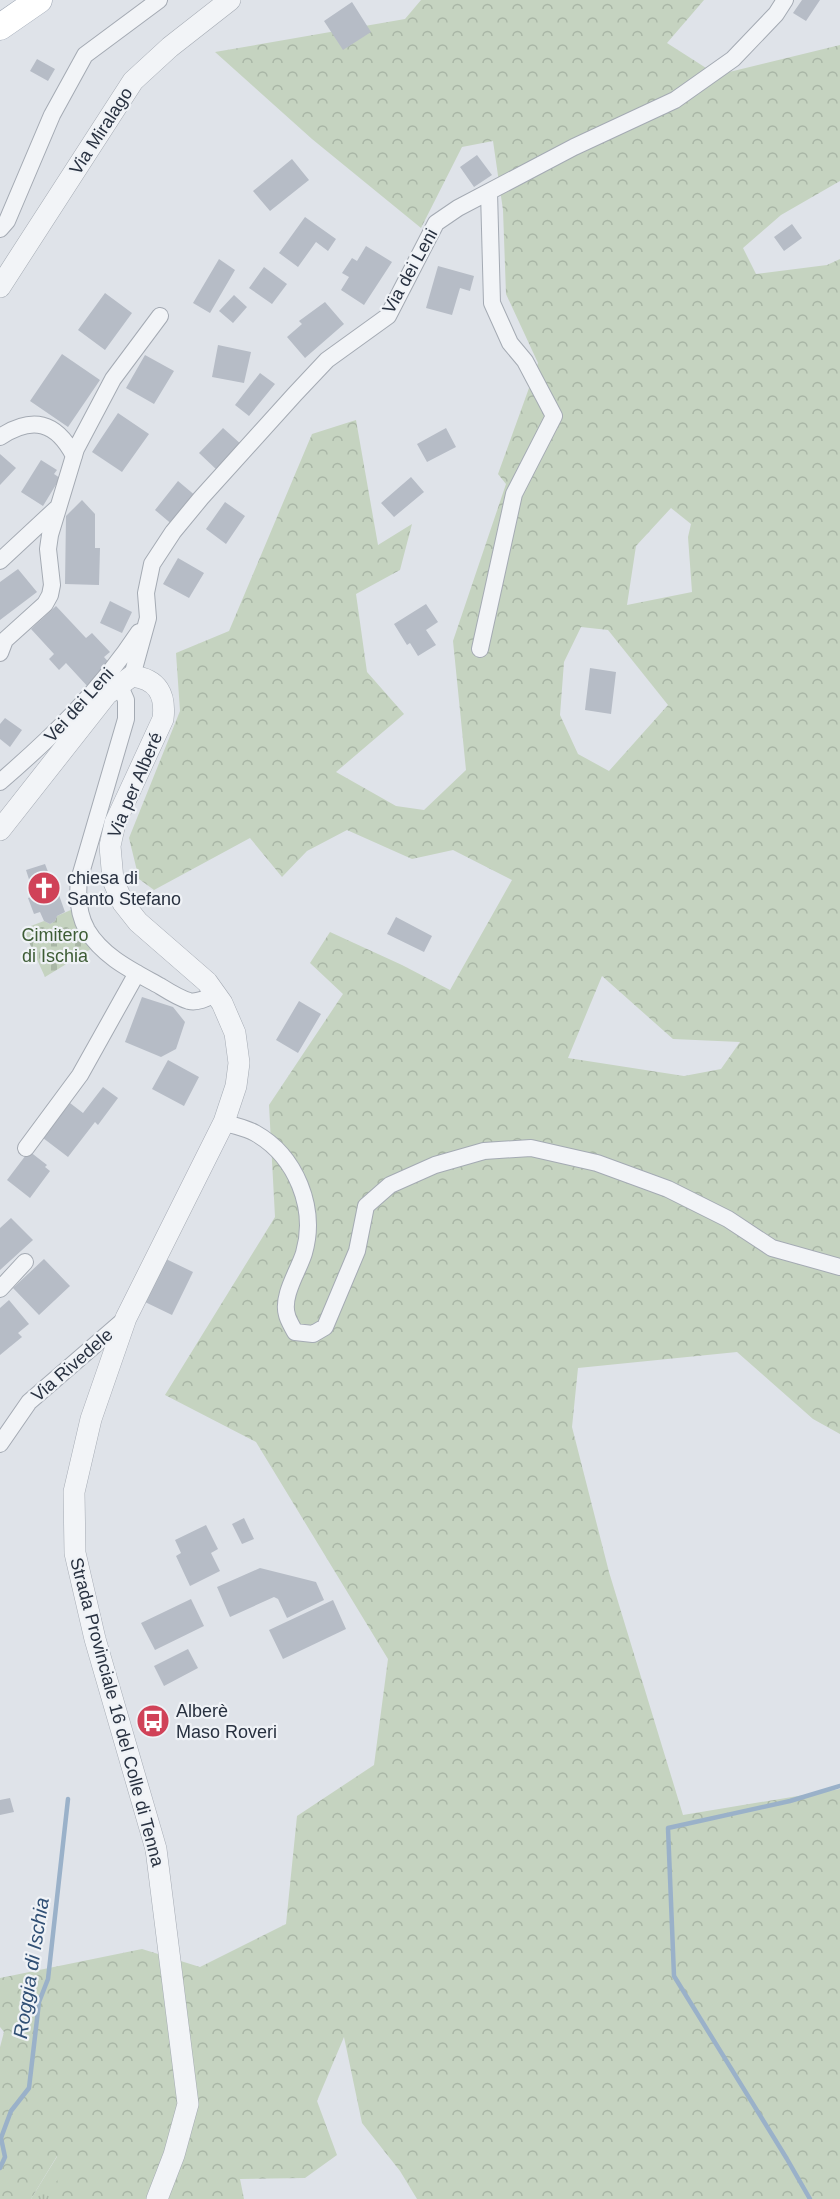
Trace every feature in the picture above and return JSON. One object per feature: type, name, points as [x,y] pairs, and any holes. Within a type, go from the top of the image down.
[{"type":"main road","points":[[0,27],[39,0]]},
{"type":"street","points":[[0,229],[7,221],[52,115],[85,56],[159,0]]},
{"type":"street","name":"Via Miralago","points":[[0,287],[133,81],[170,47],[230,0]]},
{"type":"street","name":"Via dei Leni","points":[[125,680],[148,618],[146,593],[152,564],[173,532],[327,360],[388,316],[436,223],[458,208],[574,147],[675,100],[734,60],[776,14],[785,0]]},
{"type":"street","points":[[480,649],[514,494],[554,416],[525,361],[510,343],[492,303],[489,192]]},
{"type":"street","points":[[2,645],[45,604],[50,595],[52,585],[48,549],[57,507],[74,456],[113,380],[160,316]]},
{"type":"street","points":[[0,436],[25,424],[41,424],[67,442],[74,456]]},
{"type":"street","points":[[0,561],[57,507]]},
{"type":"street","name":"Vei dei Leni","points":[[0,782],[45,743],[80,708],[128,649],[148,618]]},
{"type":"street","name":"Via per Alberé","points":[[125,680],[143,678],[154,684],[165,705],[163,719],[115,823],[110,846],[113,880],[123,903],[138,922],[207,982],[230,1019],[239,1063],[227,1114]]},
{"type":"street","points":[[0,830],[107,694],[125,680]]},
{"type":"street","points":[[125,680],[126,719],[79,880],[77,898],[81,915],[87,929],[98,944],[111,956],[137,973],[190,1001],[203,1000],[215,994]]},
{"type":"street","points":[[26,1148],[80,1075],[137,973]]},
{"type":"street","points":[[227,1114],[280,1152],[291,1165],[303,1192],[308,1235],[304,1254],[290,1285],[286,1312],[295,1332],[313,1334],[325,1327],[357,1251],[366,1206],[377,1194],[390,1185],[435,1165],[484,1151],[531,1148],[597,1163],[668,1189],[728,1219],[772,1248],[840,1267]]},
{"type":"street","name":"Strada Provinciale 16 del Colle di Tenna","points":[[157,2199],[174,2155],[188,2103],[156,1849],[95,1639],[75,1552],[74,1492],[91,1419],[126,1318],[227,1114]]},
{"type":"street","points":[[0,1289],[25,1262]]},
{"type":"street","name":"Via Rivedele","points":[[0,1444],[29,1402],[126,1318]]},
{"type":"green space","points":[[421,0],[704,0],[667,43],[717,75],[840,45],[840,181],[781,215],[743,248],[756,274],[827,265],[840,259],[840,1434],[813,1419],[737,1352],[578,1368],[572,1427],[609,1572],[683,1815],[840,1789],[840,2199],[417,2199],[400,2171],[362,2123],[344,2037],[317,2101],[337,2155],[305,2178],[240,2179],[244,2199],[57,2199],[57,2156],[31,2199],[0,2199],[0,2047],[4,2032],[0,2027],[0,1978],[142,1949],[200,1967],[286,1924],[297,1816],[374,1765],[388,1659],[256,1442],[165,1395],[275,1217],[269,1105],[343,994],[310,963],[330,932],[450,990],[512,880],[453,850],[412,859],[347,830],[307,851],[282,877],[250,838],[154,890],[139,879],[129,838],[180,711],[176,653],[229,631],[312,434],[356,420],[378,545],[412,524],[400,570],[356,594],[367,672],[404,714],[336,772],[396,806],[424,810],[466,770],[453,641],[506,484],[498,474],[538,363],[506,294],[503,210],[493,141],[462,147],[421,228],[312,139],[215,52],[405,19]],"holes":[[[671,508],[691,524],[688,537],[692,592],[627,605],[636,546]],[[581,627],[608,630],[668,705],[609,771],[578,754],[560,715],[564,662]],[[602,976],[673,1039],[740,1042],[721,1069],[684,1076],[568,1058]]]},
{"type":"green space","name":"Cimitero di Ischia","points":[[73,909],[91,949],[45,977],[23,929],[44,921],[50,924],[57,916]]},
{"type":"green space","points":[[58,2155],[57,2199],[31,2199]]},
{"type":"building","points":[[802,0],[820,0],[806,21],[793,13]]},
{"type":"building","points":[[352,2],[371,32],[343,50],[324,21]]},
{"type":"building","points":[[37,59],[55,69],[48,81],[30,71]]},
{"type":"building","points":[[477,155],[492,175],[474,187],[460,167]]},
{"type":"building","points":[[292,159],[309,180],[270,211],[253,191]]},
{"type":"building","points":[[305,217],[336,239],[328,251],[316,242],[298,267],[279,253]]},
{"type":"building","points":[[792,224],[802,238],[784,251],[774,237]]},
{"type":"building","points":[[366,246],[392,262],[364,305],[341,290],[349,277],[342,273],[352,258],[357,261]]},
{"type":"building","points":[[219,259],[235,270],[210,313],[193,303]]},
{"type":"building","points":[[438,266],[474,276],[470,291],[460,288],[452,315],[426,308]]},
{"type":"building","points":[[264,267],[287,284],[272,304],[249,288]]},
{"type":"building","points":[[105,293],[132,313],[105,350],[78,330]]},
{"type":"building","points":[[234,295],[247,307],[233,323],[219,311]]},
{"type":"building","points":[[325,302],[344,324],[305,358],[287,337],[302,324],[299,321]]},
{"type":"building","points":[[218,345],[251,352],[244,383],[212,377]]},
{"type":"building","points":[[62,354],[100,380],[68,427],[30,401]]},
{"type":"building","points":[[145,355],[174,371],[154,404],[126,388]]},
{"type":"building","points":[[260,373],[275,384],[249,416],[235,405]]},
{"type":"building","points":[[118,413],[149,434],[122,472],[92,452]]},
{"type":"building","points":[[223,428],[242,445],[218,471],[199,453]]},
{"type":"building","points":[[446,428],[456,447],[427,462],[417,444]]},
{"type":"building","points":[[0,454],[16,468],[0,485]]},
{"type":"building","points":[[41,460],[57,470],[54,474],[60,478],[43,506],[21,492]]},
{"type":"building","points":[[411,477],[424,492],[394,517],[381,503]]},
{"type":"building","points":[[178,481],[197,497],[174,526],[155,510]]},
{"type":"building","points":[[82,500],[95,514],[95,548],[100,548],[99,585],[65,584],[66,516]]},
{"type":"building","points":[[225,502],[245,516],[226,544],[206,529]]},
{"type":"building","points":[[178,558],[204,573],[189,598],[163,584]]},
{"type":"building","points":[[18,569],[37,592],[0,620],[0,582]]},
{"type":"building","points":[[110,601],[132,612],[122,633],[100,623]]},
{"type":"building","points":[[426,604],[438,622],[426,630],[436,645],[418,656],[410,643],[407,645],[394,624]]},
{"type":"building","points":[[56,606],[86,638],[92,633],[110,652],[104,657],[112,666],[89,688],[66,663],[59,670],[49,659],[54,654],[31,629]]},
{"type":"building","points":[[590,668],[616,672],[611,714],[585,710]]},
{"type":"building","points":[[5,718],[22,730],[10,747],[0,739],[0,724]]},
{"type":"building","name":"chiesa di Santo Stefano","points":[[45,864],[65,912],[57,916],[50,924],[44,921],[40,912],[34,914],[28,898],[34,895],[26,870]]},
{"type":"building","points":[[396,917],[432,936],[424,952],[387,934]]},
{"type":"building","points":[[142,997],[173,1007],[185,1022],[176,1049],[161,1057],[125,1042]]},
{"type":"building","points":[[299,1001],[321,1014],[298,1053],[276,1040]]},
{"type":"building","points":[[168,1060],[199,1077],[184,1106],[152,1089]]},
{"type":"building","points":[[103,1087],[118,1098],[98,1125],[95,1122],[68,1157],[43,1138],[70,1103],[83,1113]]},
{"type":"building","points":[[29,1151],[47,1165],[45,1167],[50,1171],[30,1198],[7,1180]]},
{"type":"building","points":[[11,1218],[33,1240],[0,1270],[0,1228]]},
{"type":"building","points":[[44,1259],[70,1286],[39,1315],[13,1288]]},
{"type":"building","points":[[166,1259],[193,1272],[172,1315],[145,1302]]},
{"type":"building","points":[[9,1300],[29,1324],[18,1333],[22,1337],[0,1355],[0,1308]]},
{"type":"building","points":[[244,1518],[254,1539],[242,1544],[232,1524]]},
{"type":"building","points":[[206,1525],[218,1549],[211,1553],[220,1571],[190,1586],[176,1556],[181,1553],[175,1540]]},
{"type":"building","points":[[260,1568],[316,1582],[324,1600],[287,1618],[278,1599],[274,1597],[230,1617],[217,1587]]},
{"type":"building","points":[[191,1599],[204,1626],[155,1650],[141,1623]]},
{"type":"building","points":[[333,1600],[346,1629],[283,1659],[269,1630]]},
{"type":"building","points":[[188,1649],[198,1668],[164,1686],[154,1666]]},
{"type":"building","points":[[10,1798],[14,1812],[0,1815],[0,1800]]},
{"type":"waterway","points":[[810,2199],[674,1976],[668,1828],[790,1801],[840,1786]]},
{"type":"waterway","name":"Roggia di Ischia","points":[[0,2168],[5,2157],[1,2138],[11,2111],[29,2088],[39,2002],[48,1979],[68,1799]]},
{"type":"place","name":"chiesa di Santo Stefano","points":[[44,888]]},
{"type":"place","name":"Alberè Maso Roveri","points":[[153,1721]]}]
